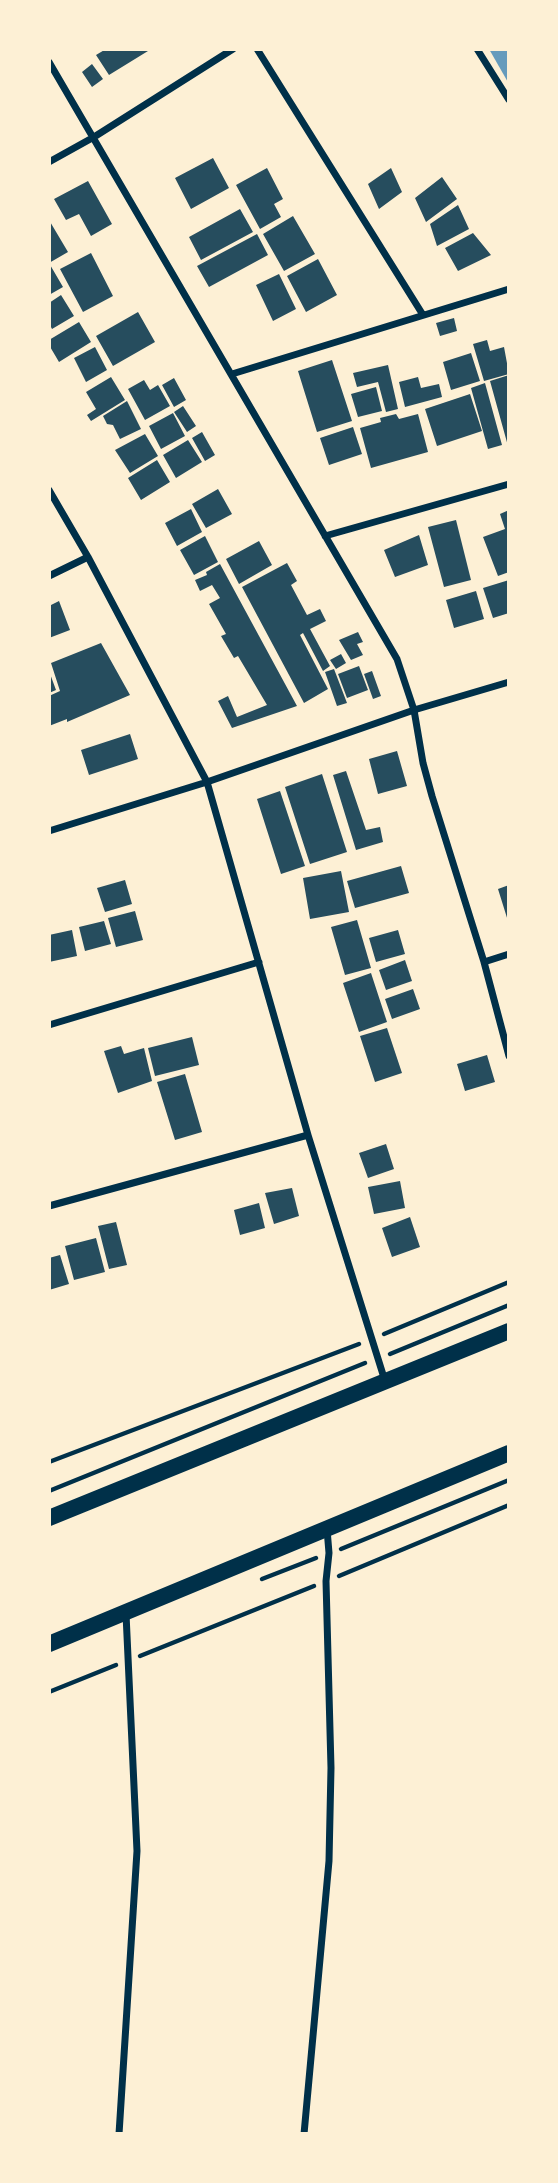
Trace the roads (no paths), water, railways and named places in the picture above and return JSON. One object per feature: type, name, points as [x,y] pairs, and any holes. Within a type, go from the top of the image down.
[{"type":"main road","points":[[49,1518],[509,1331]]},
{"type":"main road","points":[[49,1644],[509,1453]]},
{"type":"street","points":[[49,162],[94,137],[233,49]]},
{"type":"street","points":[[257,49],[423,315]]},
{"type":"street","points":[[477,49],[509,100]]},
{"type":"street","points":[[49,62],[397,659],[414,710],[432,796],[484,962],[509,1056]]},
{"type":"street","points":[[232,373],[509,289]]},
{"type":"street","points":[[325,536],[509,484]]},
{"type":"street","points":[[49,490],[88,557],[207,782],[309,1135],[385,1381]]},
{"type":"street","points":[[49,576],[88,557]]},
{"type":"street","points":[[49,831],[207,782],[414,710],[509,682]]},
{"type":"street","points":[[484,962],[509,954]]},
{"type":"street","points":[[49,1026],[259,962]]},
{"type":"street","points":[[49,1206],[309,1135]]},
{"type":"street","points":[[304,2134],[329,1861],[331,1768],[327,1528]]},
{"type":"street","points":[[119,2134],[136,1851],[125,1612]]},
{"type":"water","points":[[489,49],[509,49],[509,84]]}]
